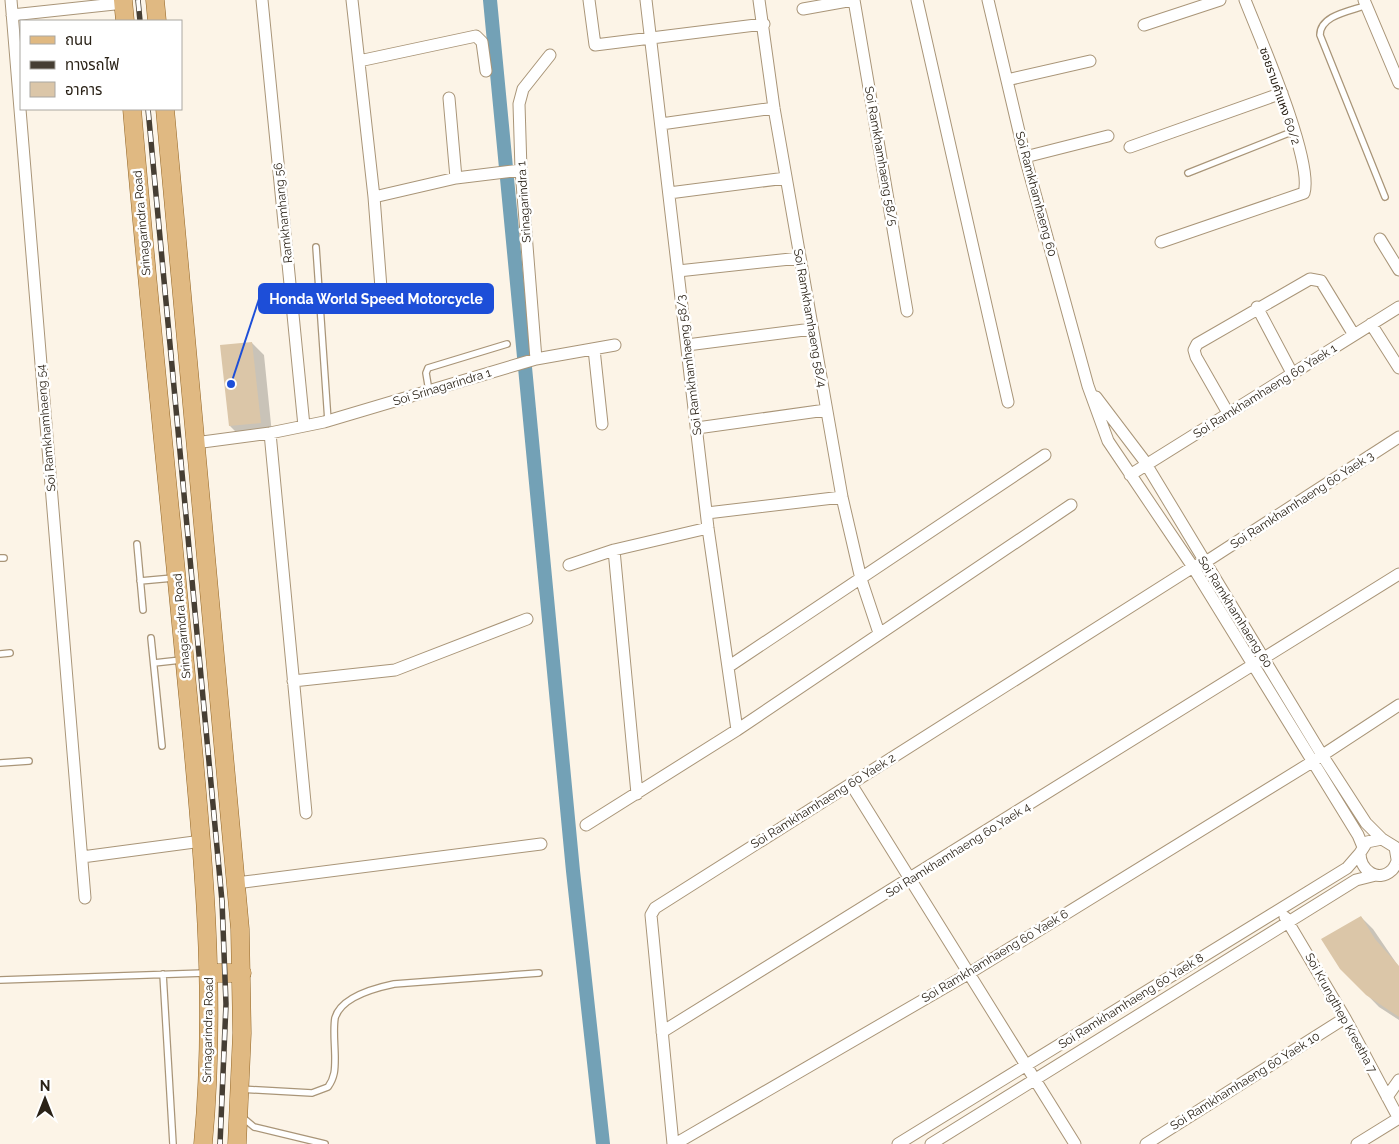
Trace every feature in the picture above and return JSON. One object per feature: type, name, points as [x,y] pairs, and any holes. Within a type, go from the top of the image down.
[{"type":"main road","points":[[155,0],[157,20]]},
{"type":"main road","points":[[124,2],[125,20]]},
{"type":"main road","name":"Srinagarindra Road","points":[[132,110],[145,267],[202,841],[209,973],[209,1050],[203,1144]]},
{"type":"main road","points":[[165,110],[236,883],[242,973],[237,1144]]},
{"type":"main road","points":[[209,973],[242,973]]},
{"type":"street","name":"Soi Ramkhamhaeng 54","points":[[11,0],[85,898]]},
{"type":"street","name":"Ramkhamhang 56","points":[[262,0],[304,426]]},
{"type":"street","points":[[352,0],[374,197],[382,301]]},
{"type":"street","points":[[589,0],[595,45],[764,24]]},
{"type":"street","name":"Soi Ramkhamhaeng 58/3","points":[[646,0],[708,528],[737,730]]},
{"type":"street","name":"Soi Ramkhamhaeng 58/4","points":[[760,0],[774,108],[842,496],[861,579],[879,633]]},
{"type":"street","points":[[803,9],[854,0]]},
{"type":"street","name":"Soi Ramkhamhaeng 58/5","points":[[854,0],[907,311]]},
{"type":"street","points":[[917,0],[1008,402]]},
{"type":"street","name":"Soi Ramkhamhaeng 60","points":[[988,0],[1025,157],[1088,386],[1108,441],[1130,475],[1151,502],[1193,567],[1358,835],[1362,850],[1362,865],[1370,874],[1376,875],[1382,875],[1393,870],[1398,858],[1395,847],[1366,823],[1204,563],[1146,465],[1088,386]]},
{"type":"street","points":[[1144,26],[1220,0]]},
{"type":"street","name":"ซอยรามคำแหง 60/2","points":[[1161,242],[1304,194],[1306,186],[1305,173],[1294,131],[1282,93],[1245,0]]},
{"type":"street","points":[[12,15],[124,2]]},
{"type":"street","points":[[1365,3],[1399,83]]},
{"type":"street","points":[[359,60],[476,36],[482,42],[486,71]]},
{"type":"street","name":"Srinagarindra 1","points":[[532,360],[521,170],[520,95],[550,55]]},
{"type":"street","points":[[1007,80],[1090,61]]},
{"type":"street","points":[[1130,147],[1282,93]]},
{"type":"street","points":[[449,98],[456,178]]},
{"type":"street","points":[[661,124],[774,108]]},
{"type":"street","points":[[1025,157],[1108,136]]},
{"type":"street","points":[[374,197],[456,178],[521,170]]},
{"type":"street","points":[[669,193],[786,178]]},
{"type":"street","points":[[1380,239],[1395,254],[1399,270]]},
{"type":"street","points":[[678,271],[800,258]]},
{"type":"street","points":[[1228,413],[1196,356],[1194,350],[1197,344],[1257,307],[1310,279],[1321,281],[1354,335]]},
{"type":"street","points":[[1257,307],[1292,373]]},
{"type":"street","name":"Soi Ramkhamhaeng 60 Yaek 1","points":[[1130,475],[1399,307]]},
{"type":"street","points":[[1371,324],[1399,368]]},
{"type":"street","points":[[687,345],[812,329]]},
{"type":"street","name":"Soi Srinagarindra 1","points":[[195,443],[270,433],[328,421],[532,360],[616,345]]},
{"type":"street","points":[[594,348],[602,424]]},
{"type":"street","points":[[697,428],[826,410]]},
{"type":"street","points":[[270,433],[306,813]]},
{"type":"street","name":"Soi Ramkhamhaeng 60 Yaek 3","points":[[1193,567],[1204,563],[1399,437]]},
{"type":"street","points":[[728,667],[1045,455]]},
{"type":"street","points":[[707,513],[842,496]]},
{"type":"street","points":[[586,826],[737,730],[1071,505]]},
{"type":"street","points":[[569,565],[614,550],[708,528]]},
{"type":"street","points":[[614,550],[636,794]]},
{"type":"street","name":"Soi Ramkhamhaeng 60 Yaek 2","points":[[674,1144],[651,915],[655,908],[1193,567]]},
{"type":"street","name":"Soi Ramkhamhaeng 60 Yaek 4","points":[[662,1032],[910,880],[1399,574]]},
{"type":"street","points":[[293,681],[395,670],[527,619]]},
{"type":"street","name":"Soi Ramkhamhaeng 60 Yaek 6","points":[[674,1144],[968,974],[1312,762],[1399,705]]},
{"type":"street","points":[[851,784],[968,974],[1028,1064],[1075,1144]]},
{"type":"street","points":[[1362,850],[1373,839],[1384,839],[1399,835]]},
{"type":"street","points":[[82,857],[202,841]]},
{"type":"street","points":[[236,883],[541,844]]},
{"type":"street","name":"Soi Ramkhamhaeng 60 Yaek 8","points":[[905,1142],[1347,868],[1362,850]]},
{"type":"street","name":"Soi Ramkhamhaeng 60 Yaek 8","points":[[930,1144],[1288,921],[1356,880],[1376,875]]},
{"type":"street","name":"Soi Krungthep Kreetha 7","points":[[1280,910],[1345,1018],[1399,1119]]},
{"type":"street","points":[[1159,984],[1168,996]]},
{"type":"street","name":"Soi Ramkhamhaeng 60 Yaek 10","points":[[1146,1144],[1345,1018]]},
{"type":"street","points":[[1387,1097],[1399,1080]]},
{"type":"street","points":[[1357,1144],[1399,1119]]},
{"type":"lane","points":[[1365,3],[1324,21],[1320,28],[1320,35],[1386,197]]},
{"type":"lane","points":[[1188,173],[1294,131]]},
{"type":"lane","points":[[316,247],[328,421]]},
{"type":"lane","points":[[429,391],[426,373],[428,368],[507,344]]},
{"type":"lane","points":[[137,544],[143,610]]},
{"type":"lane","points":[[140,580],[177,578]]},
{"type":"lane","points":[[151,638],[162,746]]},
{"type":"lane","points":[[0,654],[10,653]]},
{"type":"lane","points":[[154,664],[185,660]]},
{"type":"lane","points":[[0,764],[29,761]]},
{"type":"lane","points":[[0,980],[209,973]]},
{"type":"lane","points":[[239,1089],[312,1093],[328,1087],[335,1072],[335,1020],[339,1010],[354,998],[375,989],[394,984],[539,973]]},
{"type":"lane","points":[[163,974],[173,1144]]},
{"type":"lane","points":[[238,1114],[254,1127],[325,1144]]},
{"type":"building","points":[[252,342],[261,423],[229,426],[220,345]]},
{"type":"building","points":[[1361,916],[1375,939],[1399,966],[1399,1017],[1366,995],[1340,969],[1321,939]]},
{"type":"waterway","points":[[490,0],[573,871],[603,1144]]},
{"type":"railway","points":[[138,0],[140,20]]},
{"type":"railway","points":[[148,110],[222,901],[226,1004],[220,1144]]},
{"type":"place","name":"Honda World Speed Motorcycle","points":[[231,384]]}]
